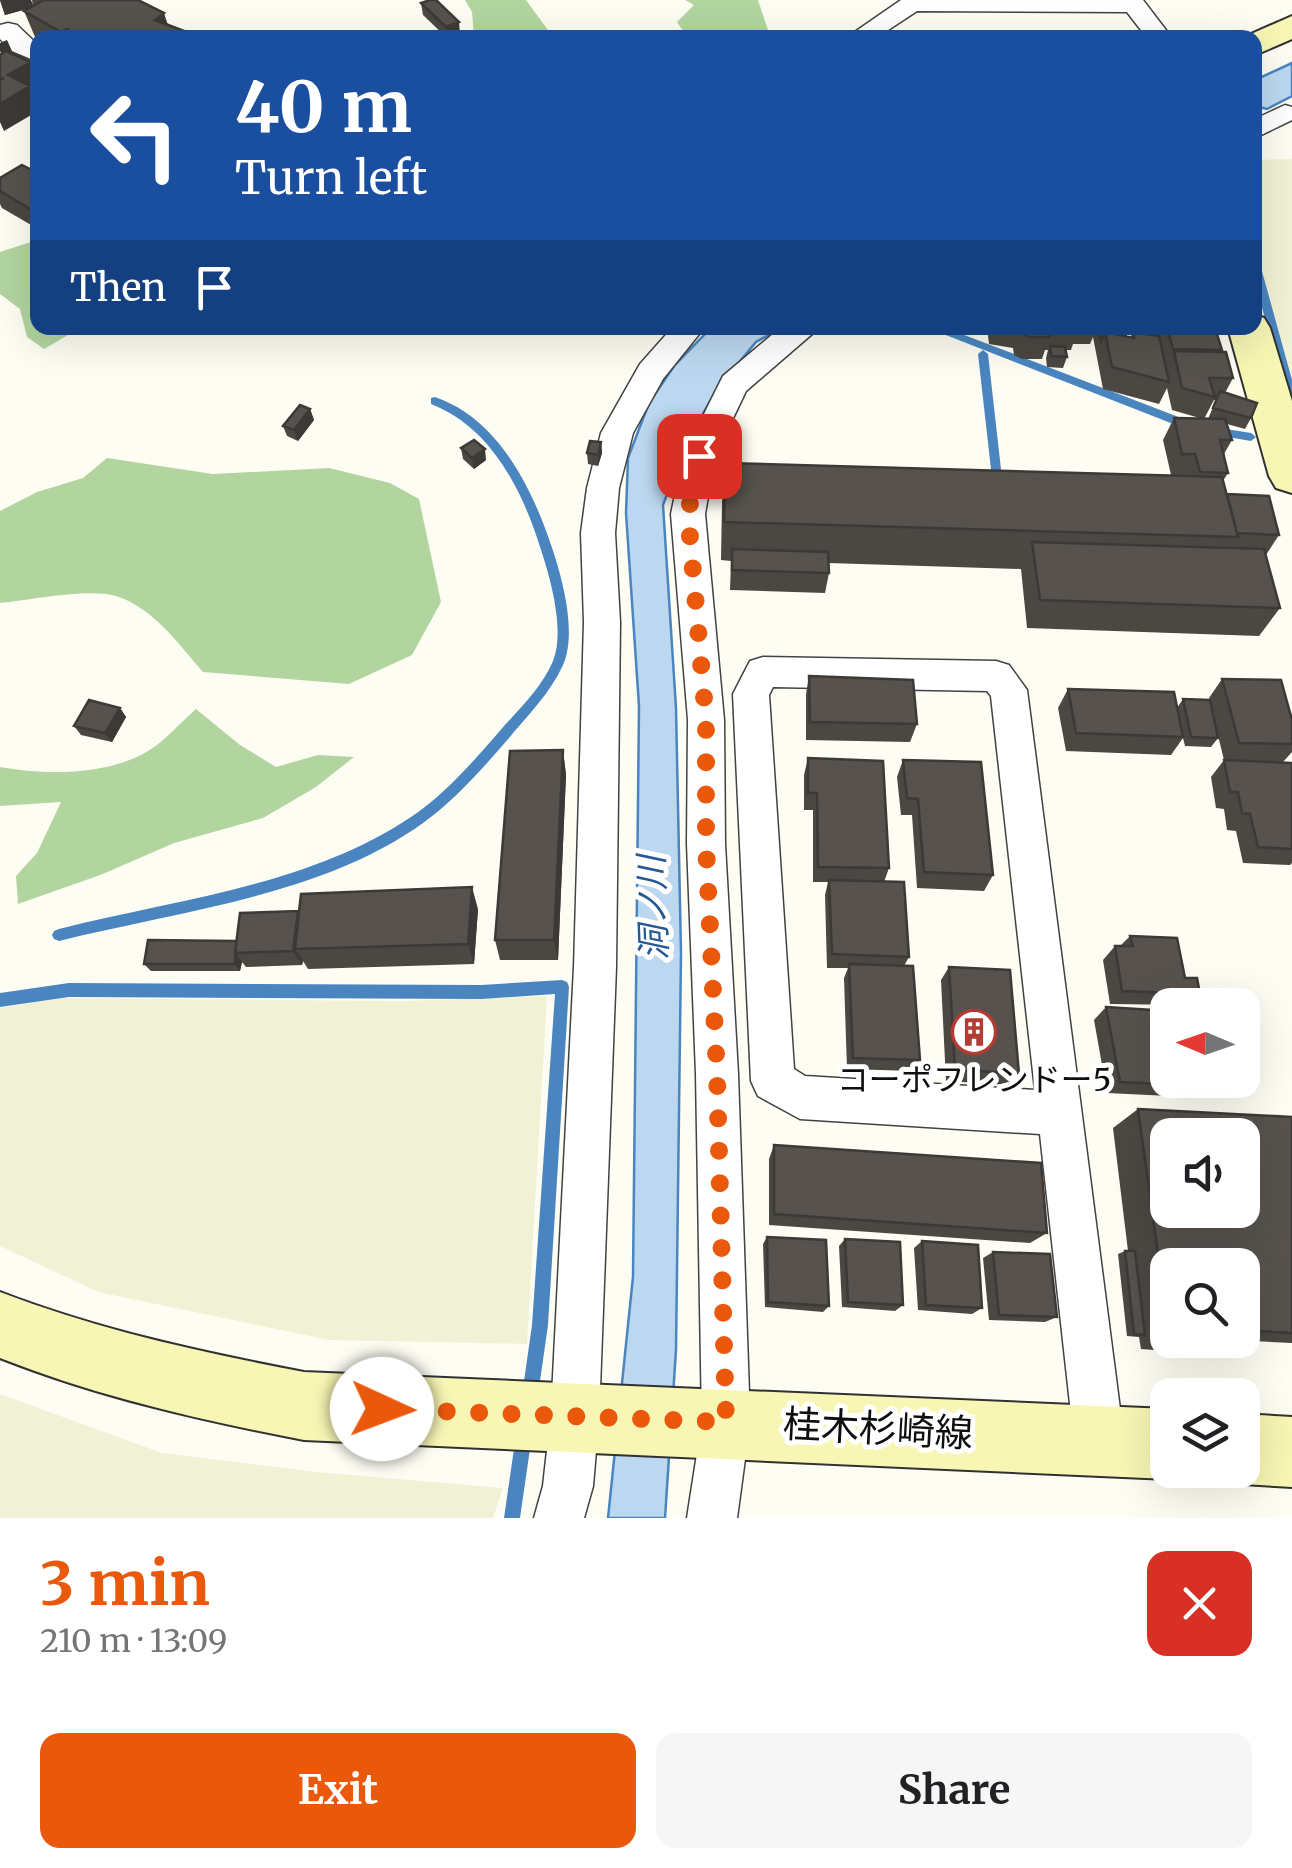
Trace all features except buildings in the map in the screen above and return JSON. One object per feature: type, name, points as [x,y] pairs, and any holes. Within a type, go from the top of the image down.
[{"type":"street","points":[[870,30],[913,2],[1132,2],[1154,30]]},
{"type":"street","points":[[1262,41],[1292,26]]},
{"type":"street","points":[[0,32],[8,30],[30,51]]},
{"type":"street","points":[[1262,126],[1285,113]]},
{"type":"street","points":[[559,1518],[588,1416],[602,639],[598,532],[603,488],[617,433],[651,372],[684,335]]},
{"type":"street","points":[[712,1518],[707,1421],[717,1074],[706,844],[706,720],[688,514],[699,456],[734,384],[791,335]]},
{"type":"street","points":[[1251,335],[1292,476]]},
{"type":"street","points":[[1058,1112],[800,1097],[773,1081],[751,694],[763,672],[996,676],[1009,690],[1099,1440]]},
{"type":"street","name":"桂木杉崎線","points":[[0,1324],[87,1356],[196,1385],[304,1406],[1150,1443]]},
{"type":"street","points":[[1260,1450],[1292,1452]]},
{"type":"green space","points":[[465,0],[526,0],[548,30],[473,30],[472,12]]},
{"type":"green space","points":[[685,0],[758,0],[768,30],[682,30],[677,22],[694,5]]},
{"type":"green space","points":[[1292,159],[1292,423],[1262,319],[1262,160]]},
{"type":"green space","points":[[30,242],[30,335],[68,335],[44,349],[27,337],[20,309],[0,294],[0,252]]},
{"type":"green space","points":[[107,458],[213,474],[329,468],[390,483],[419,499],[441,602],[412,655],[349,684],[203,672],[154,618],[116,596],[75,594],[0,603],[0,511],[37,492],[83,478]]},
{"type":"green space","points":[[196,709],[240,745],[276,767],[318,755],[354,757],[316,787],[263,818],[174,843],[103,874],[18,904],[16,876],[37,853],[61,802],[0,806],[0,767],[56,772],[114,765],[154,747]]},
{"type":"green space","points":[[547,996],[527,1344],[329,1340],[98,1292],[0,1246],[0,1008],[62,998],[402,1001]]},
{"type":"green space","points":[[0,1394],[162,1453],[317,1472],[503,1488],[493,1518],[0,1518]]},
{"type":"water","points":[[1292,63],[1292,96],[1262,108],[1262,77]]},
{"type":"water","name":"洞ノ川","points":[[704,335],[768,335],[756,342],[717,389],[686,444],[663,505],[676,708],[681,953],[676,1350],[665,1518],[608,1518],[633,1277],[639,706],[626,513],[628,458],[649,403],[674,366]]},
{"type":"waterway","points":[[1262,290],[1292,399]]},
{"type":"waterway","points":[[955,335],[1185,424]]},
{"type":"waterway","points":[[983,354],[998,487]]},
{"type":"waterway","points":[[59,935],[244,892],[338,862],[380,843],[417,820],[454,789],[547,681],[558,663],[563,634],[555,578],[540,530],[512,472],[486,435],[454,408],[435,401]]},
{"type":"waterway","points":[[1214,431],[1251,437]]},
{"type":"waterway","points":[[0,1000],[69,990],[481,992],[562,987],[540,1325],[530,1395]]},
{"type":"waterway","points":[[512,1518],[524,1435]]},
{"type":"place","name":"コーポフレンドー5","points":[[974,1032]]},
{"type":"route","points":[[382,1409],[726,1422],[717,1074],[706,844],[706,720],[688,514],[699,456]]}]
